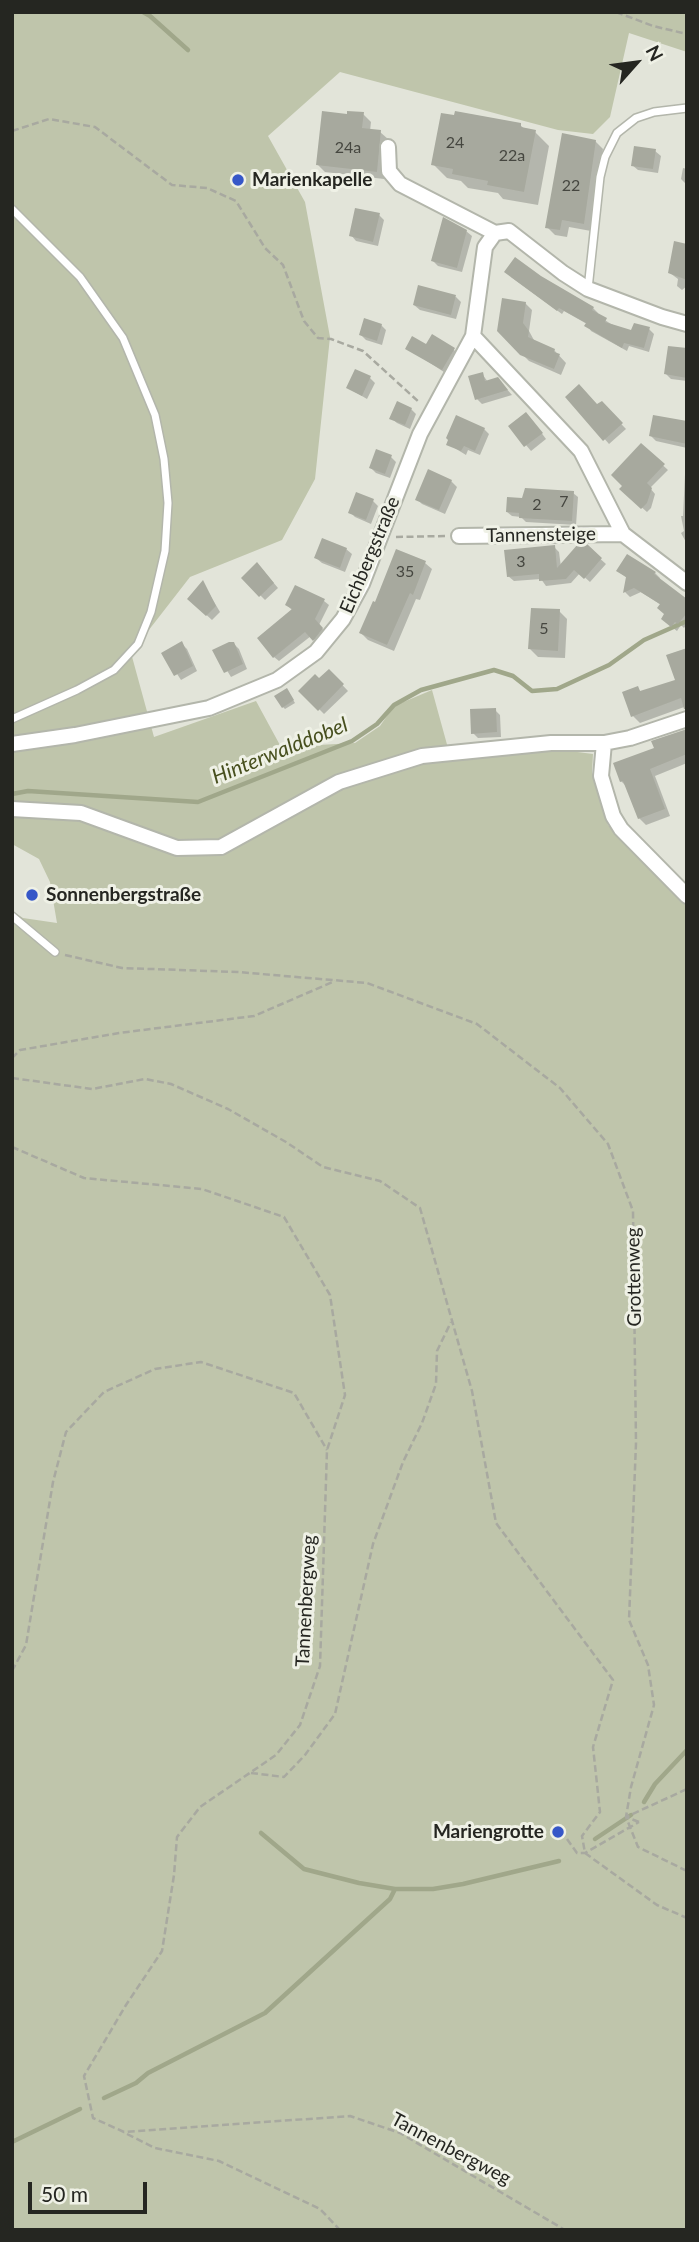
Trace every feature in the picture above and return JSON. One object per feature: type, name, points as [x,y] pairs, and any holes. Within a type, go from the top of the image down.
[{"type":"street","points":[[388,147],[389,171],[400,184],[495,233],[509,231],[588,289],[687,324]]},
{"type":"street","name":"Eichbergstraße","points":[[12,744],[75,735],[209,708],[277,680],[316,652],[344,619],[362,584],[430,413],[473,337],[485,247],[495,233]]},
{"type":"street","points":[[473,337],[581,452],[623,534],[687,583]]},
{"type":"street","name":"Tannensteige","points":[[459,536],[623,534]]},
{"type":"street","points":[[12,809],[81,813],[177,848],[220,847],[339,782],[422,756],[551,743],[604,743],[630,738],[687,719]]},
{"type":"street","points":[[604,743],[601,776],[613,816],[621,829],[687,896]]},
{"type":"lane","points":[[588,289],[600,177],[605,157],[617,133],[636,118],[654,112],[687,108]]},
{"type":"lane","points":[[12,209],[80,277],[123,338],[155,415],[164,459],[168,503],[165,551],[151,612],[138,644],[114,670],[12,719]]},
{"type":"lane","points":[[12,916],[55,952]]},
{"type":"path","points":[[616,12],[653,26],[687,34]]},
{"type":"path","points":[[12,131],[49,119],[94,127],[172,185],[207,188],[236,201],[265,248],[283,265],[304,321],[318,338],[331,339],[363,351],[430,413]]},
{"type":"path","points":[[385,537],[459,536]]},
{"type":"path","name":"Grottenweg","points":[[55,952],[122,968],[238,972],[367,983],[477,1024],[559,1088],[608,1144],[633,1211],[636,1443],[629,1620],[648,1665],[654,1705],[631,1787],[626,1816]]},
{"type":"path","points":[[12,1058],[20,1050],[119,1033],[254,1016],[336,980]]},
{"type":"path","points":[[12,1077],[92,1089],[145,1079],[171,1084],[228,1109],[323,1167],[380,1181],[420,1208],[472,1391],[496,1523],[613,1680],[593,1747],[600,1812],[582,1836],[585,1853],[657,1905],[687,1918]]},
{"type":"path","name":"Tannenbergweg","points":[[12,1147],[84,1178],[202,1189],[284,1217],[330,1295],[345,1395],[327,1450],[320,1666],[300,1725],[275,1755],[200,1807],[177,1837],[162,1951],[84,2076],[93,2118],[124,2132],[350,2116],[400,2133],[565,2230]]},
{"type":"path","points":[[251,1773],[284,1777],[305,1755],[335,1714],[373,1544],[403,1462],[422,1423],[436,1384],[438,1351],[451,1321]]},
{"type":"path","points":[[12,1671],[26,1645],[53,1482],[66,1432],[104,1392],[155,1368],[201,1362],[294,1392],[327,1450]]},
{"type":"path","points":[[626,1816],[687,1789]]},
{"type":"path","points":[[567,1839],[577,1853],[585,1853],[639,1822],[626,1816]]},
{"type":"path","points":[[626,1816],[638,1847],[687,1871]]},
{"type":"path","points":[[124,2132],[155,2148],[219,2161],[320,2209],[340,2230]]},
{"type":"green space","points":[[12,12],[687,12],[687,52],[629,33],[610,117],[593,134],[558,130],[340,72],[268,136],[305,202],[330,337],[315,479],[282,540],[190,577],[131,653],[154,737],[256,701],[281,747],[355,743],[380,726],[394,706],[432,690],[451,759],[554,749],[593,754],[592,772],[608,825],[687,902],[687,2230],[12,2230],[12,911],[23,918],[57,923],[50,882],[39,859],[12,844]]},
{"type":"building","points":[[322,111],[347,114],[347,111],[364,112],[362,128],[381,130],[377,172],[316,165]]},
{"type":"building","points":[[455,111],[521,123],[521,127],[536,130],[524,192],[487,185],[488,181],[452,174],[453,169],[431,165],[441,113],[454,115]]},
{"type":"building","points":[[562,133],[596,140],[584,224],[562,220],[560,230],[545,228]]},
{"type":"building","points":[[634,146],[656,149],[653,169],[631,166]]},
{"type":"building","points":[[355,208],[380,213],[373,242],[349,236]]},
{"type":"building","points":[[443,217],[467,230],[457,268],[431,261]]},
{"type":"building","points":[[674,241],[687,244],[687,280],[668,273]]},
{"type":"building","points":[[515,257],[541,276],[594,307],[592,310],[607,318],[605,322],[631,330],[634,323],[650,327],[644,348],[624,343],[622,348],[584,326],[586,323],[559,308],[557,311],[504,272]]},
{"type":"building","points":[[418,285],[456,295],[451,315],[413,305]]},
{"type":"building","points":[[502,298],[526,302],[523,323],[529,331],[528,337],[560,354],[554,369],[520,355],[497,331]]},
{"type":"building","points":[[364,318],[382,324],[377,341],[359,335]]},
{"type":"building","points":[[432,334],[455,348],[442,370],[405,349],[412,336],[426,344]]},
{"type":"building","points":[[668,346],[687,348],[687,378],[664,374]]},
{"type":"building","points":[[355,369],[371,376],[362,396],[346,388]]},
{"type":"building","points":[[483,372],[485,381],[498,377],[508,390],[475,400],[468,376]]},
{"type":"building","points":[[579,384],[597,404],[602,401],[623,423],[603,441],[565,397]]},
{"type":"building","points":[[397,401],[412,408],[405,425],[389,419]]},
{"type":"building","points":[[526,412],[543,433],[524,447],[508,426]]},
{"type":"building","points":[[456,415],[485,428],[475,451],[464,446],[461,451],[446,445],[446,438]]},
{"type":"building","points":[[653,415],[687,421],[687,444],[649,436]]},
{"type":"building","points":[[641,443],[665,464],[647,483],[652,488],[647,503],[641,509],[619,489],[622,486],[611,475]]},
{"type":"building","points":[[376,449],[392,455],[385,474],[369,468]]},
{"type":"building","points":[[428,469],[452,480],[439,510],[415,500]]},
{"type":"building","points":[[525,488],[574,491],[572,521],[519,518],[519,513],[506,512],[507,497],[522,498]]},
{"type":"building","points":[[356,492],[374,499],[366,520],[348,513]]},
{"type":"building","points":[[322,538],[347,548],[340,568],[314,558]]},
{"type":"building","points":[[578,544],[587,544],[602,558],[584,579],[574,570],[566,579],[539,581],[539,574],[507,577],[504,550],[555,545],[557,568]]},
{"type":"building","points":[[396,549],[426,561],[413,595],[410,593],[387,645],[359,633],[373,601],[375,602]]},
{"type":"building","points":[[627,554],[656,572],[654,574],[687,599],[687,613],[678,624],[675,622],[671,627],[661,619],[664,614],[657,608],[660,604],[634,588],[623,593],[626,577],[616,571]]},
{"type":"building","points":[[257,562],[274,583],[259,597],[241,578]]},
{"type":"building","points":[[203,580],[216,606],[206,616],[187,599]]},
{"type":"building","points":[[295,585],[325,599],[315,619],[323,628],[313,641],[305,632],[273,658],[257,638],[292,609],[285,605]]},
{"type":"building","points":[[531,608],[560,609],[558,651],[528,649]]},
{"type":"building","points":[[182,641],[193,666],[174,676],[161,653]]},
{"type":"building","points":[[234,642],[243,664],[224,673],[212,650]]},
{"type":"building","points":[[687,648],[687,709],[684,709],[681,698],[631,717],[622,692],[638,686],[640,691],[675,680],[666,655]]},
{"type":"building","points":[[329,669],[344,684],[318,711],[298,691],[315,674],[319,678]]},
{"type":"building","points":[[287,688],[294,700],[282,708],[274,696]]},
{"type":"building","points":[[496,708],[497,732],[471,734],[470,709]]},
{"type":"building","points":[[687,729],[687,754],[650,769],[665,809],[638,819],[613,763],[654,748],[651,741]]},
{"type":"waterway","points":[[143,12],[188,50]]},
{"type":"waterway","name":"Hinterwalddobel","points":[[12,794],[28,791],[198,802],[352,741],[377,724],[394,705],[421,690],[494,670],[513,676],[532,691],[557,689],[609,665],[644,640],[687,621]]},
{"type":"waterway","points":[[644,1802],[655,1784],[687,1750]]},
{"type":"waterway","points":[[595,1839],[631,1815]]},
{"type":"waterway","points":[[261,1833],[304,1869],[395,1889]]},
{"type":"waterway","points":[[104,2098],[265,2013],[390,1899],[395,1889],[433,1889],[463,1884],[559,1861]]},
{"type":"waterway","points":[[12,2142],[80,2109]]},
{"type":"place","name":"Marienkapelle","points":[[238,180]]},
{"type":"place","name":"Sonnenbergstraße","points":[[32,895]]},
{"type":"place","name":"Mariengrotte","points":[[558,1832]]}]
